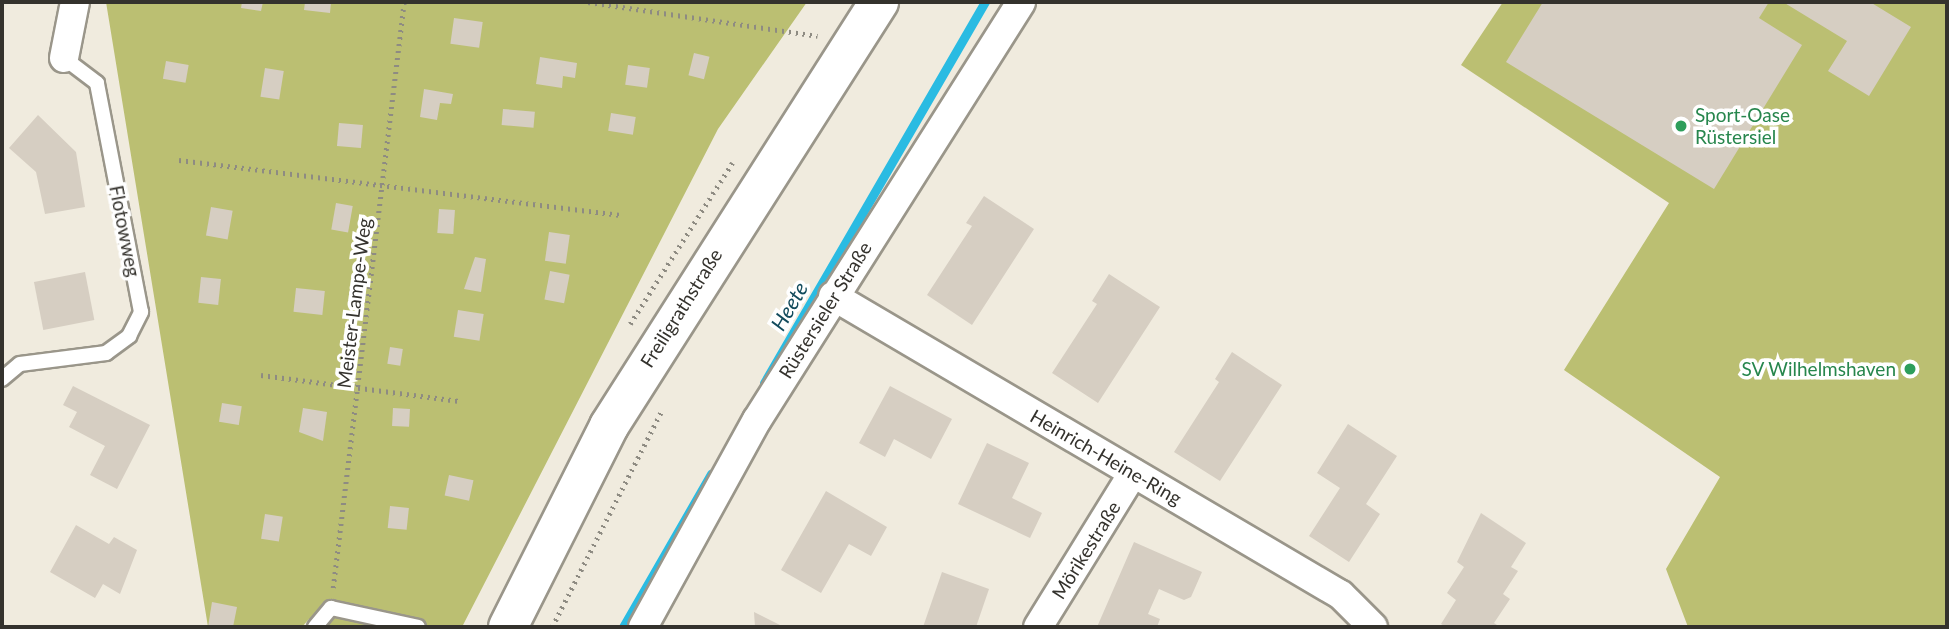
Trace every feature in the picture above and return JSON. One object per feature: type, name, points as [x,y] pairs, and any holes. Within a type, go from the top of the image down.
[{"type":"main road","name":"Freiligrathstraße","points":[[508,627],[616,415],[879,2]]},
{"type":"street","name":"Flotowweg","points":[[64,58],[75,2]]},
{"type":"street","name":"Rüstersieler Straße","points":[[643,627],[833,296],[1021,2]]},
{"type":"street","name":"Heinrich-Heine-Ring","points":[[833,296],[1341,595],[1373,627]]},
{"type":"street","name":"Mörikestraße","points":[[1038,627],[1133,473]]},
{"type":"lane","name":"Flotowweg","points":[[2,379],[20,364],[106,353],[129,336],[141,312],[97,83],[64,58]]},
{"type":"lane","points":[[315,627],[331,608],[418,627]]},
{"type":"path","name":"Meister-Lampe-Weg","points":[[331,608],[404,2]]},
{"type":"path","points":[[588,2],[817,36]]},
{"type":"path","points":[[179,160],[621,215]]},
{"type":"path","points":[[261,375],[459,401]]},
{"type":"green space","points":[[106,2],[807,2],[718,129],[462,627],[325,627],[327,624],[309,619],[302,627],[208,627]]},
{"type":"green space","points":[[1503,2],[1947,2],[1947,627],[1688,627],[1666,569],[1720,477],[1564,370],[1669,203],[1461,65]]},
{"type":"building","points":[[242,2],[263,2],[261,11],[241,8]]},
{"type":"building","points":[[305,2],[331,2],[330,13],[304,10]]},
{"type":"building","name":"Sport-Oase Rüstersiel","points":[[1543,2],[1769,2],[1759,18],[1802,45],[1714,189],[1506,62]]},
{"type":"building","name":"Sport-Oase Rüstersiel","points":[[1783,2],[1870,2],[1911,27],[1869,96],[1828,71],[1847,41]]},
{"type":"building","points":[[454,18],[483,22],[479,48],[450,44]]},
{"type":"building","points":[[694,53],[710,57],[704,79],[688,75]]},
{"type":"building","points":[[540,57],[577,63],[575,78],[563,76],[562,88],[536,84]]},
{"type":"building","points":[[166,61],[189,65],[186,83],[163,79]]},
{"type":"building","points":[[628,65],[650,68],[647,88],[625,85]]},
{"type":"building","points":[[265,68],[284,71],[279,100],[260,97]]},
{"type":"building","points":[[424,89],[453,94],[451,104],[440,103],[437,120],[420,117]]},
{"type":"building","points":[[503,109],[535,112],[533,128],[502,125]]},
{"type":"building","points":[[611,113],[636,117],[633,135],[608,131]]},
{"type":"building","points":[[38,115],[76,152],[85,207],[45,214],[36,172],[9,148]]},
{"type":"building","points":[[339,123],[363,125],[361,148],[337,146]]},
{"type":"building","points":[[984,196],[1034,229],[972,325],[927,295],[972,226],[966,223]]},
{"type":"building","points":[[336,203],[353,206],[348,233],[331,230]]},
{"type":"building","points":[[211,207],[233,211],[228,239],[206,236]]},
{"type":"building","points":[[439,209],[455,210],[453,234],[437,233]]},
{"type":"building","points":[[549,232],[570,235],[566,264],[545,261]]},
{"type":"building","points":[[475,257],[486,259],[481,292],[464,289]]},
{"type":"building","points":[[550,271],[570,275],[564,303],[544,299]]},
{"type":"building","points":[[85,272],[94,320],[43,330],[34,282]]},
{"type":"building","points":[[1109,274],[1160,307],[1098,403],[1052,373],[1097,304],[1092,301]]},
{"type":"building","points":[[201,277],[221,279],[218,305],[198,303]]},
{"type":"building","points":[[296,288],[325,291],[322,315],[293,312]]},
{"type":"building","points":[[458,310],[484,314],[479,341],[454,337]]},
{"type":"building","points":[[390,347],[403,349],[400,366],[387,364]]},
{"type":"building","points":[[1232,352],[1282,385],[1220,481],[1174,452],[1219,382],[1215,379]]},
{"type":"building","points":[[73,386],[150,425],[117,489],[90,475],[105,446],[69,427],[77,412],[63,405]]},
{"type":"building","points":[[890,386],[952,419],[931,459],[894,439],[885,457],[859,443]]},
{"type":"building","points":[[222,403],[242,406],[239,425],[219,422]]},
{"type":"building","points":[[303,408],[327,412],[323,441],[299,432]]},
{"type":"building","points":[[393,408],[410,409],[409,427],[392,426]]},
{"type":"building","points":[[1348,424],[1397,456],[1366,504],[1380,514],[1349,562],[1309,536],[1340,488],[1317,473]]},
{"type":"building","points":[[987,443],[1029,463],[1012,498],[1042,513],[1030,538],[958,504]]},
{"type":"building","points":[[449,475],[473,480],[469,501],[445,496]]},
{"type":"building","points":[[826,491],[887,527],[871,556],[849,544],[821,593],[781,570]]},
{"type":"building","points":[[390,506],[409,508],[407,530],[388,528]]},
{"type":"building","points":[[1481,513],[1526,543],[1511,567],[1518,571],[1503,594],[1510,599],[1494,623],[1500,627],[1446,627],[1441,624],[1456,600],[1447,593],[1464,567],[1457,562]]},
{"type":"building","points":[[265,514],[283,517],[279,542],[261,539]]},
{"type":"building","points":[[76,525],[109,544],[114,537],[137,550],[120,594],[103,584],[95,598],[50,572]]},
{"type":"building","points":[[1134,542],[1202,572],[1191,597],[1184,600],[1159,589],[1148,614],[1160,619],[1157,627],[1097,627]]},
{"type":"building","points":[[942,572],[989,589],[976,627],[923,627]]},
{"type":"building","points":[[212,602],[237,607],[233,627],[208,627]]},
{"type":"building","points":[[754,612],[784,627],[755,627]]},
{"type":"waterway","name":"Heete","points":[[764,383],[985,2]]},
{"type":"waterway","name":"Heete","points":[[623,627],[711,474]]},
{"type":"place","name":"Sport-Oase Rüstersiel","points":[[1681,126]]},
{"type":"place","name":"SV Wilhelmshaven","points":[[1910,369]]}]
